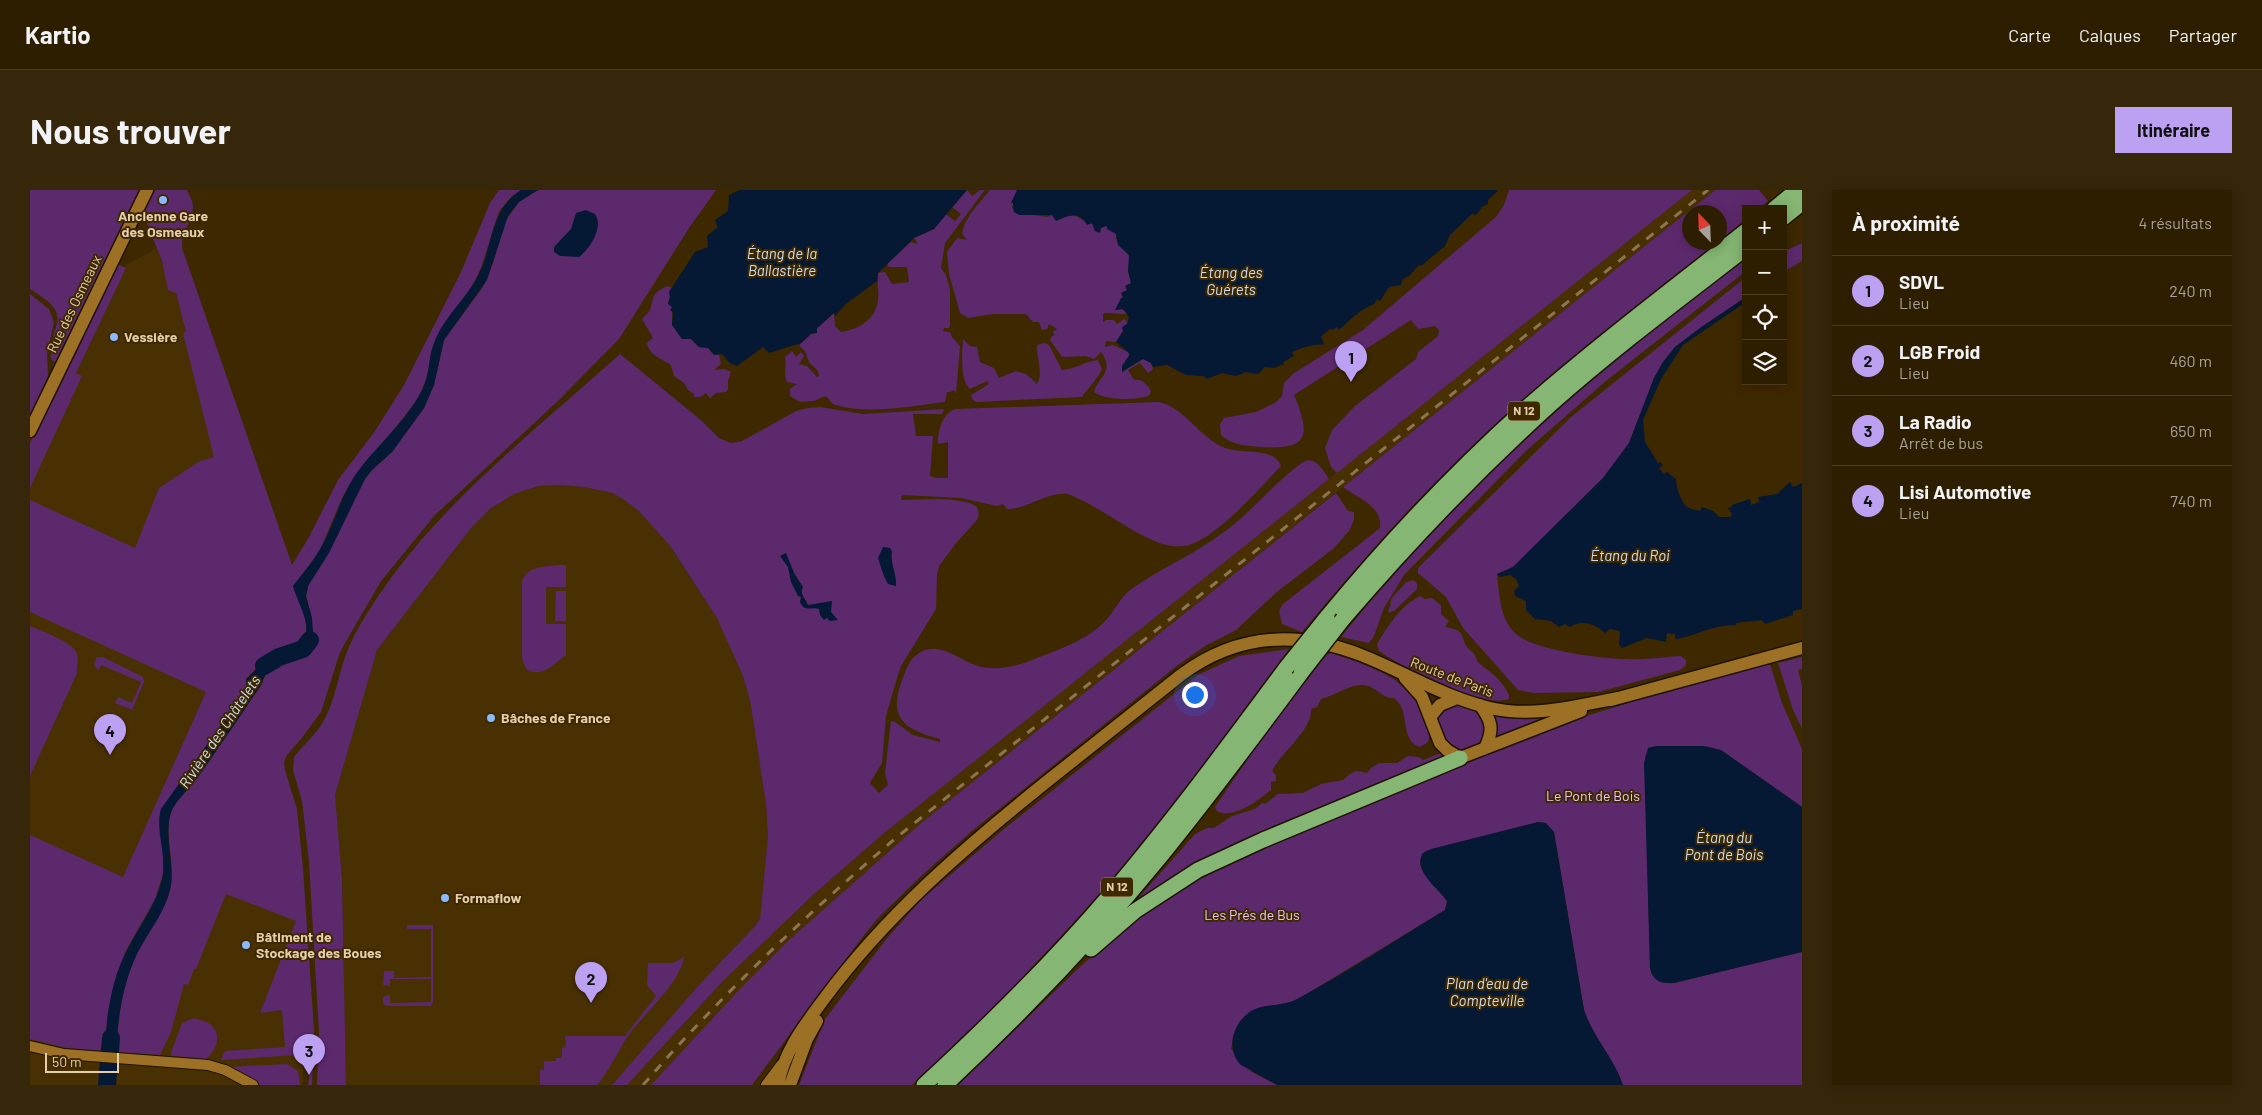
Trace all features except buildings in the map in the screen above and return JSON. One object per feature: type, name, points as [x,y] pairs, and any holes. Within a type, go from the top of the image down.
[{"type":"highway","points":[[1779,205],[1797,190]]},
{"type":"highway","points":[[1787,215],[1802,203]]},
{"type":"highway","name":"N 12","points":[[945,1085],[1040,993],[1161,856],[1293,671],[1327,617],[1414,517],[1504,429],[1607,341],[1742,234]]},
{"type":"highway","name":"N 12","points":[[924,1085],[1010,1002],[1109,896],[1293,671],[1343,619],[1424,528],[1524,429],[1613,353],[1743,250]]},
{"type":"highway","points":[[1079,950],[1092,949],[1135,911],[1198,870],[1263,840],[1460,758]]},
{"type":"street","name":"Rue des Osmeaux","points":[[30,431],[147,190]]},
{"type":"street","points":[[766,1085],[784,1062],[801,1030],[842,974],[890,920],[935,875],[977,838],[1181,675],[1212,655],[1254,640],[1302,641],[1347,650],[1400,673]]},
{"type":"street","name":"Route de Paris","points":[[1400,673],[1419,693],[1431,716],[1442,745],[1460,758],[1618,698],[1802,648]]},
{"type":"street","name":"Route de Paris","points":[[1400,673],[1458,698],[1509,711],[1535,712],[1618,698]]},
{"type":"street","points":[[1431,716],[1440,705],[1458,698]]},
{"type":"street","points":[[1480,705],[1492,726],[1491,737],[1485,748]]},
{"type":"street","points":[[790,1085],[803,1048],[815,1024],[890,920]]},
{"type":"street","points":[[30,1046],[64,1054],[208,1065],[224,1070],[253,1085]]},
{"type":"street","points":[[778,1085],[784,1062]]},
{"type":"shaded area","points":[[1692,190],[1715,190],[1696,205],[1682,205],[1682,216],[920,824],[789,940],[737,992],[651,1085],[627,1085],[724,980],[813,895],[883,834]]},
{"type":"shaded area","points":[[157,248],[166,274],[168,289],[176,293],[221,470],[190,685],[206,692],[124,877],[172,902],[183,873],[302,916],[303,1085],[30,1085],[30,471],[126,265]]},
{"type":"shaded area","points":[[539,486],[584,487],[612,493],[639,511],[671,547],[717,618],[732,646],[750,700],[766,804],[768,837],[760,919],[698,986],[612,1085],[346,1085],[342,879],[335,795],[377,650],[471,528],[490,509],[514,494]]},
{"type":"green space","points":[[30,190],[142,190],[59,359],[54,362],[51,359],[51,347],[57,314],[45,299],[30,289]]},
{"type":"green space","points":[[156,190],[187,190],[192,201],[192,215],[183,236],[182,248],[292,565],[309,537],[338,480],[375,431],[404,385],[461,272],[490,203],[499,190],[521,190],[512,196],[499,211],[481,268],[471,288],[443,326],[431,352],[429,372],[420,395],[356,475],[342,498],[320,550],[294,586],[305,618],[306,634],[303,641],[297,647],[271,655],[246,679],[246,690],[165,804],[160,821],[163,846],[163,874],[155,899],[125,952],[108,1012],[105,1051],[67,1048],[30,1039],[30,835],[123,877],[206,692],[30,612],[30,500],[135,548],[159,488],[200,461],[214,457],[183,333],[186,332],[176,293],[168,290],[162,261],[143,213],[145,203]]},
{"type":"green space","points":[[538,190],[716,190],[689,228],[619,339],[559,400],[435,515],[381,581],[340,652],[321,712],[287,755],[284,762],[285,770],[297,809],[303,869],[314,1030],[312,1085],[308,1085],[310,1072],[308,1072],[306,1061],[298,1055],[221,1060],[225,1051],[285,1047],[282,1010],[260,1013],[296,921],[226,894],[196,969],[194,969],[188,985],[184,984],[171,1032],[160,1055],[116,1052],[120,1015],[127,979],[140,947],[161,913],[169,895],[172,866],[169,827],[172,810],[177,801],[198,777],[262,684],[273,664],[293,654],[299,659],[312,618],[306,596],[309,583],[365,479],[392,452],[424,408],[434,385],[444,340],[483,287],[492,266],[506,220],[519,202]]},
{"type":"green space","points":[[967,190],[972,196],[980,190],[985,190],[945,243],[941,268],[946,275],[950,290],[950,325],[949,328],[944,328],[943,331],[950,332],[960,346],[956,394],[954,390],[947,392],[945,402],[876,410],[836,405],[825,396],[814,401],[800,402],[790,396],[790,389],[797,384],[787,382],[785,376],[785,357],[792,351],[796,357],[801,352],[804,356],[799,364],[807,366],[817,377],[819,376],[818,371],[809,362],[805,351],[799,345],[834,313],[835,326],[841,332],[858,327],[870,318],[877,305],[878,273],[885,272],[892,284],[909,282],[907,267],[889,267],[887,264],[911,242],[918,244],[914,238],[934,229],[946,214],[955,221],[961,214],[952,207]]},
{"type":"green space","points":[[990,190],[1017,190],[1012,207],[1014,212],[1047,217],[1053,215],[1056,220],[1071,215],[1089,224],[1092,223],[1095,231],[1100,233],[1100,227],[1108,225],[1116,234],[1117,242],[1130,258],[1128,271],[1131,283],[1115,310],[1122,309],[1128,314],[1105,313],[1103,314],[1103,322],[1114,320],[1117,324],[1124,319],[1128,323],[1123,327],[1123,331],[1116,342],[1106,341],[1105,347],[1113,345],[1128,352],[1130,357],[1122,366],[1126,369],[1143,359],[1151,363],[1153,369],[1148,373],[1140,363],[1128,370],[1134,380],[1142,381],[1148,386],[1151,391],[1149,396],[1120,399],[1106,397],[1094,392],[1095,387],[1104,375],[1107,365],[1101,352],[1094,359],[1086,356],[1062,357],[1050,340],[1054,336],[1053,330],[1057,329],[1049,324],[1047,329],[1042,330],[1039,322],[1033,322],[1026,314],[992,314],[968,318],[960,313],[949,274],[947,252],[957,238],[967,240],[962,234],[964,225],[971,213]]},
{"type":"green space","points":[[1509,190],[1692,190],[1337,473],[1331,467],[1325,448],[1332,430],[1355,406],[1416,359],[1418,352],[1438,336],[1439,330],[1435,326],[1418,329],[1411,320],[1294,395],[1303,421],[1304,430],[1302,438],[1297,443],[1277,447],[1251,446],[1235,443],[1221,435],[1220,424],[1224,418],[1256,412],[1275,403],[1282,396],[1284,383],[1294,373],[1363,330],[1497,216],[1504,205]]},
{"type":"green space","points":[[1715,190],[1759,190],[1768,201],[1764,205],[1742,205],[1742,222],[1727,234],[1727,205],[1696,205]]},
{"type":"green space","points":[[1682,216],[1682,250],[1707,250],[1582,350],[1485,434],[1395,525],[1302,632],[1282,624],[1279,611],[1283,604],[1380,528],[1380,520],[1373,508],[1343,487]]},
{"type":"green space","points":[[1802,243],[1802,261],[1787,270],[1787,250]]},
{"type":"green space","points":[[1742,261],[1742,274],[1607,380],[1527,450],[1404,575],[1384,608],[1374,636],[1369,643],[1341,637],[1418,548],[1472,491],[1557,410],[1650,333]]},
{"type":"green space","points":[[117,264],[126,268],[76,373],[82,376],[30,488],[30,443]]},
{"type":"green space","points":[[1742,280],[1742,300],[1675,347],[1663,362],[1654,378],[1629,443],[1603,478],[1513,567],[1497,574],[1503,613],[1509,626],[1522,638],[1535,644],[1568,652],[1617,659],[1681,656],[1686,660],[1686,665],[1680,670],[1598,692],[1534,693],[1518,690],[1463,628],[1446,597],[1418,573],[1418,568],[1571,417]]},
{"type":"green space","points":[[668,286],[672,288],[669,292],[668,303],[672,307],[672,325],[682,339],[691,339],[699,347],[708,348],[714,355],[719,354],[721,364],[714,370],[725,369],[731,372],[726,392],[716,393],[710,398],[706,393],[700,397],[694,397],[694,394],[688,390],[684,383],[674,376],[671,365],[650,351],[647,343],[653,338],[642,319],[649,311],[656,293]]},
{"type":"green space","points":[[30,294],[49,309],[54,322],[47,354],[48,376],[30,419]]},
{"type":"green space","points":[[963,339],[970,346],[977,347],[980,362],[994,368],[999,378],[1016,371],[1026,374],[1037,384],[1040,370],[1037,345],[1044,343],[1049,345],[1062,370],[1098,360],[1102,369],[1082,397],[976,402],[972,399],[971,395],[989,384],[987,381],[970,389],[967,385],[962,366]]},
{"type":"green space","points":[[620,354],[702,421],[719,438],[731,443],[742,441],[796,411],[808,408],[820,407],[863,414],[944,409],[942,414],[913,414],[916,436],[933,436],[930,476],[936,478],[948,478],[948,442],[938,444],[938,439],[944,419],[947,414],[955,409],[1159,402],[1177,410],[1208,437],[1225,448],[1265,453],[1277,460],[1281,466],[1225,522],[1200,540],[1184,546],[1168,545],[1153,540],[1068,494],[1060,494],[1007,509],[1003,504],[997,506],[961,498],[902,495],[901,500],[941,499],[962,501],[977,507],[979,515],[939,566],[936,609],[901,666],[886,716],[882,763],[870,783],[879,793],[888,785],[885,773],[891,721],[913,735],[940,742],[940,739],[918,732],[903,722],[897,706],[901,683],[907,667],[912,659],[921,652],[938,649],[982,667],[996,668],[1024,663],[1065,647],[1099,627],[1130,590],[1226,531],[1303,462],[1315,462],[1329,479],[883,834],[813,895],[724,980],[627,1085],[612,1085],[698,986],[760,919],[768,837],[766,804],[750,700],[743,676],[717,618],[671,547],[639,511],[612,493],[584,487],[539,486],[514,494],[490,509],[471,528],[377,650],[335,795],[342,879],[346,1085],[317,1085],[319,1032],[309,862],[302,801],[293,770],[294,757],[323,722],[346,654],[369,610],[411,553],[466,492]]},
{"type":"green space","points":[[1336,493],[1348,511],[1354,512],[1354,520],[1349,531],[1333,549],[1278,591],[1236,630],[1205,646],[1179,664],[973,830],[921,876],[877,919],[752,1085],[651,1085],[737,992],[789,940],[920,824]]},
{"type":"green space","points":[[566,565],[566,587],[546,587],[546,624],[566,624],[566,655],[547,669],[532,672],[526,669],[522,658],[522,582],[527,573],[532,570]]},
{"type":"green space","points":[[1413,580],[1417,583],[1417,589],[1394,611],[1389,613],[1388,610],[1392,598],[1406,582]]},
{"type":"green space","points":[[556,591],[566,591],[566,621],[555,621]]},
{"type":"green space","points":[[1420,596],[1425,599],[1432,598],[1441,605],[1441,614],[1449,621],[1445,627],[1457,630],[1462,635],[1469,650],[1474,653],[1479,663],[1503,685],[1509,695],[1509,699],[1494,701],[1478,698],[1441,686],[1406,668],[1379,651],[1377,644],[1390,624],[1406,605]]},
{"type":"green space","points":[[30,626],[70,645],[77,654],[78,659],[77,673],[30,776]]},
{"type":"green space","points":[[1289,649],[1186,787],[1122,868],[1020,980],[967,1034],[912,1085],[799,1085],[825,1019],[888,937],[922,899],[1004,829],[1198,675],[1239,656]]},
{"type":"green space","points":[[1332,653],[1386,674],[1408,691],[1417,702],[1424,716],[1429,732],[1428,742],[1420,747],[1411,741],[1402,708],[1394,698],[1389,698],[1371,687],[1357,685],[1321,699],[1317,707],[1311,709],[1307,725],[1302,733],[1272,771],[1276,775],[1276,781],[1271,782],[1271,790],[1246,808],[1230,813],[1217,811],[1215,807],[1256,747],[1326,655]]},
{"type":"green space","points":[[97,657],[103,657],[143,677],[144,682],[132,710],[115,703],[118,697],[132,703],[141,682],[101,665],[98,671],[94,664]]},
{"type":"green space","points":[[1802,657],[1802,669],[1798,670],[1802,686],[1802,729],[1793,710],[1778,663]]},
{"type":"green space","points":[[1770,664],[1782,703],[1802,749],[1802,807],[1721,750],[1645,756],[1650,968],[1660,982],[1674,983],[1802,952],[1802,1085],[1623,1085],[1592,1029],[1584,1010],[1554,832],[1542,822],[1426,851],[1421,858],[1421,867],[1447,901],[1445,910],[1295,1001],[1256,1009],[1242,1019],[1234,1035],[1231,1049],[1252,1072],[1277,1085],[958,1085],[1081,966],[1128,924],[1194,879],[1258,849],[1430,779],[1527,735],[1659,693]]},
{"type":"green space","points":[[1457,704],[1476,709],[1486,720],[1483,742],[1465,753],[1447,745],[1436,720],[1439,712]]},
{"type":"green space","points":[[1490,711],[1561,716],[1494,740]]},
{"type":"green space","points":[[1441,753],[1447,757],[1134,903],[1195,834],[1207,828],[1214,828],[1232,816],[1255,809],[1278,794],[1303,793],[1321,784],[1343,780],[1356,771],[1367,773],[1379,763],[1397,763],[1408,756],[1419,757],[1423,760]]},
{"type":"green space","points":[[407,925],[433,925],[433,1002],[431,1006],[386,1006],[383,1003],[383,998],[390,995],[390,1003],[431,1002],[431,979],[390,979],[390,986],[383,985],[384,971],[394,971],[394,978],[431,977],[431,929],[407,929]]},
{"type":"green space","points":[[684,957],[675,979],[633,1029],[597,1085],[540,1085],[540,1070],[544,1070],[544,1061],[556,1061],[556,1058],[562,1058],[562,1048],[566,1047],[565,1036],[625,1036],[656,996],[647,985],[648,963],[673,963]]},
{"type":"green space","points":[[194,1018],[208,1023],[214,1028],[217,1033],[215,1048],[205,1060],[172,1056],[171,1053],[182,1023]]},
{"type":"green space","points":[[287,1064],[298,1071],[300,1085],[261,1085],[242,1072],[229,1067]]},
{"type":"water","points":[[521,190],[538,190],[519,202],[508,216],[487,280],[444,340],[434,385],[424,408],[392,452],[365,479],[329,553],[308,586],[306,596],[312,618],[314,647],[299,659],[293,654],[292,649],[301,643],[306,629],[303,611],[293,586],[320,549],[354,477],[407,414],[422,390],[428,372],[432,349],[438,334],[478,276],[503,208]]},
{"type":"water","name":"Étang de la Ballastière","points":[[740,190],[967,190],[934,229],[914,238],[878,273],[877,281],[846,304],[835,316],[834,313],[817,328],[817,333],[811,334],[799,345],[769,353],[763,347],[737,366],[730,363],[722,354],[714,355],[708,348],[699,347],[691,339],[682,339],[672,325],[673,313],[670,310],[672,307],[668,304],[669,292],[695,252],[708,247],[707,236],[718,227],[715,220],[728,211],[729,195]]},
{"type":"water","name":"Étang des Guérets","points":[[1017,190],[1498,191],[1476,215],[1472,214],[1450,235],[1445,246],[1402,280],[1401,285],[1389,287],[1380,301],[1377,299],[1374,304],[1359,312],[1339,330],[1337,327],[1332,330],[1330,329],[1321,336],[1324,344],[1292,352],[1294,356],[1283,362],[1284,364],[1274,368],[1265,367],[1258,374],[1246,372],[1236,376],[1222,373],[1207,379],[1204,376],[1186,375],[1167,365],[1153,367],[1151,363],[1143,359],[1122,372],[1122,366],[1130,354],[1116,342],[1123,331],[1122,327],[1127,324],[1129,317],[1123,309],[1115,310],[1121,298],[1123,298],[1121,293],[1127,290],[1125,286],[1131,283],[1128,271],[1129,255],[1118,245],[1116,234],[1107,229],[1107,226],[1101,228],[1100,233],[1095,231],[1092,223],[1087,225],[1077,216],[1069,216],[1056,221],[1052,215],[1019,215],[1014,212],[1013,203],[1011,203]]},
{"type":"water","points":[[586,210],[595,214],[598,225],[591,243],[579,257],[560,256],[554,252],[554,247],[571,229],[576,213]]},
{"type":"water","name":"Étang du Roi","points":[[1742,300],[1742,305],[1683,345],[1661,379],[1643,420],[1645,442],[1658,463],[1660,462],[1663,465],[1659,468],[1664,474],[1667,472],[1676,479],[1679,494],[1687,507],[1700,511],[1702,507],[1713,511],[1719,517],[1731,517],[1732,514],[1728,508],[1732,507],[1732,505],[1750,499],[1751,505],[1759,502],[1758,497],[1777,494],[1790,482],[1793,487],[1802,483],[1802,609],[1793,611],[1793,615],[1765,624],[1762,620],[1740,622],[1736,623],[1736,625],[1713,628],[1677,639],[1675,639],[1675,634],[1667,633],[1666,642],[1647,638],[1622,648],[1619,645],[1620,631],[1610,629],[1605,633],[1593,625],[1583,623],[1570,627],[1565,624],[1559,627],[1551,621],[1535,619],[1526,610],[1526,601],[1515,596],[1514,591],[1519,586],[1516,579],[1510,575],[1500,577],[1497,574],[1513,567],[1603,478],[1629,443],[1654,378],[1663,362],[1675,347]]},
{"type":"water","points":[[883,547],[890,548],[892,551],[896,586],[888,584],[881,568],[878,558]]},
{"type":"water","points":[[786,553],[794,573],[803,587],[802,594],[808,605],[832,601],[831,612],[838,620],[830,621],[827,618],[824,620],[820,615],[819,609],[806,608],[802,605],[800,602],[801,597],[798,596],[791,582],[788,567],[780,556]]},
{"type":"water","points":[[284,649],[286,657],[273,664],[268,670],[262,683],[198,777],[177,801],[172,810],[168,827],[172,876],[169,895],[161,913],[140,947],[127,979],[120,1015],[116,1052],[105,1051],[108,1012],[117,974],[127,950],[153,904],[161,884],[164,866],[159,825],[161,809],[246,690],[246,679],[270,656]]},
{"type":"water","name":"Étang du Pont de Bois","points":[[1656,746],[1704,746],[1721,750],[1802,807],[1802,952],[1674,983],[1665,983],[1655,979],[1650,968],[1644,763],[1648,748]]},
{"type":"water","name":"Plan d'eau de Compteville","points":[[1538,822],[1546,823],[1554,832],[1584,1010],[1623,1085],[1277,1085],[1241,1065],[1232,1046],[1234,1033],[1241,1020],[1251,1011],[1297,999],[1445,910],[1447,901],[1423,872],[1421,859],[1423,853],[1431,849]]},
{"type":"waterway","name":"Rivière des Châtelets","points":[[264,666],[279,657],[303,649],[310,640]]},
{"type":"waterway","name":"Rivière des Châtelets","points":[[107,1085],[111,1038]]},
{"type":"railway","points":[[643,1085],[734,987],[830,896],[897,837],[1708,190]]},
{"type":"place","name":"Ancienne Gare des Osmeaux","points":[[163,200]]},
{"type":"place","name":"Vessière","points":[[114,337]]},
{"type":"place","name":"SDVL","points":[[1351,382]]},
{"type":"place","name":"Bâches de France","points":[[491,718]]},
{"type":"place","name":"Lisi Automotive","points":[[110,755]]},
{"type":"place","name":"Formaflow","points":[[445,898]]},
{"type":"place","name":"Bâtiment de Stockage des Boues","points":[[246,945]]},
{"type":"place","name":"LGB Froid","points":[[591,1003]]},
{"type":"place","name":"La Radio","points":[[309,1075]]},
{"type":"park label","name":"Le Pont de Bois","points":[[1593,796]]},
{"type":"park label","name":"Les Prés de Bus","points":[[1252,915]]}]
